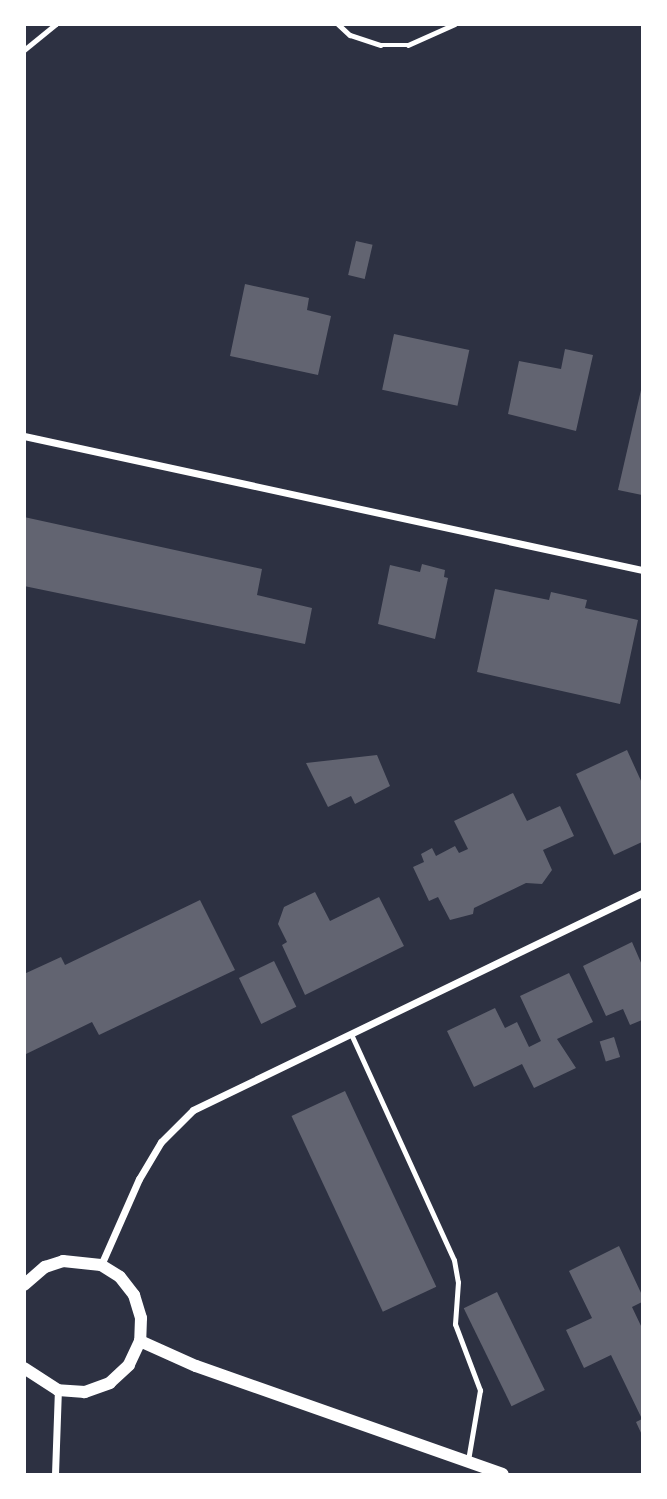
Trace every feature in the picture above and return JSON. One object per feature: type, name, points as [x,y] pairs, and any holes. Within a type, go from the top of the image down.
[{"type":"street","points":[[24,436],[642,570]]},
{"type":"street","points":[[101,1265],[139,1179],[179,1122],[216,1096],[351,1034],[642,893]]},
{"type":"street","points":[[24,1285],[45,1267],[63,1261],[101,1265],[120,1277],[134,1295],[141,1318],[140,1341],[129,1365],[110,1383],[85,1392],[58,1390],[24,1368]]},
{"type":"street","points":[[140,1341],[196,1366],[503,1475]]},
{"type":"street","points":[[55,1475],[58,1390]]},
{"type":"lane","points":[[351,1034],[454,1261],[458,1282],[455,1324],[481,1390],[468,1462]]},
{"type":"path","points":[[24,50],[56,24]]},
{"type":"path","points":[[338,24],[349,35],[380,45],[408,45],[455,24]]},
{"type":"building","points":[[356,241],[373,245],[365,279],[348,275]]},
{"type":"building","points":[[245,284],[309,298],[307,310],[331,316],[318,375],[230,356]]},
{"type":"building","points":[[394,334],[469,350],[457,406],[382,390]]},
{"type":"building","points":[[565,349],[593,355],[576,431],[508,414],[519,361],[561,369]]},
{"type":"building","points":[[642,390],[642,495],[618,490]]},
{"type":"building","points":[[24,517],[262,569],[257,595],[312,608],[305,644],[24,586]]},
{"type":"building","points":[[422,564],[445,570],[444,577],[448,578],[435,639],[378,624],[390,565],[420,572]]},
{"type":"building","points":[[495,589],[549,600],[551,592],[587,600],[585,608],[638,620],[620,704],[477,672]]},
{"type":"building","points":[[627,750],[642,783],[642,842],[614,855],[576,774]]},
{"type":"building","points":[[377,755],[390,786],[355,804],[351,796],[328,807],[306,763]]},
{"type":"building","points":[[513,793],[527,821],[560,806],[574,836],[543,850],[552,870],[542,884],[526,883],[474,908],[473,914],[450,920],[438,897],[429,901],[413,867],[424,862],[421,854],[432,848],[436,856],[455,846],[459,853],[468,849],[454,821]]},
{"type":"building","points":[[315,892],[330,921],[379,897],[404,946],[305,995],[282,945],[287,942],[278,924],[284,907]]},
{"type":"building","points":[[200,900],[235,970],[99,1035],[92,1022],[24,1055],[24,974],[61,957],[65,965]]},
{"type":"building","points":[[632,942],[642,965],[642,1020],[630,1025],[623,1009],[606,1016],[583,966]]},
{"type":"building","points":[[274,961],[296,1007],[261,1024],[239,978]]},
{"type":"building","points":[[569,973],[593,1022],[557,1039],[576,1068],[534,1088],[522,1064],[474,1087],[447,1031],[495,1008],[505,1028],[517,1022],[529,1047],[541,1041],[520,996]]},
{"type":"building","points":[[614,1037],[620,1057],[606,1061],[600,1041]]},
{"type":"building","points":[[345,1091],[436,1287],[383,1312],[292,1116]]},
{"type":"building","points":[[619,1246],[642,1295],[642,1302],[632,1307],[642,1328],[642,1419],[611,1355],[584,1368],[566,1330],[592,1318],[569,1271]]},
{"type":"building","points":[[497,1292],[545,1390],[512,1406],[464,1308]]},
{"type":"building","points":[[642,1419],[642,1435],[636,1422]]}]
